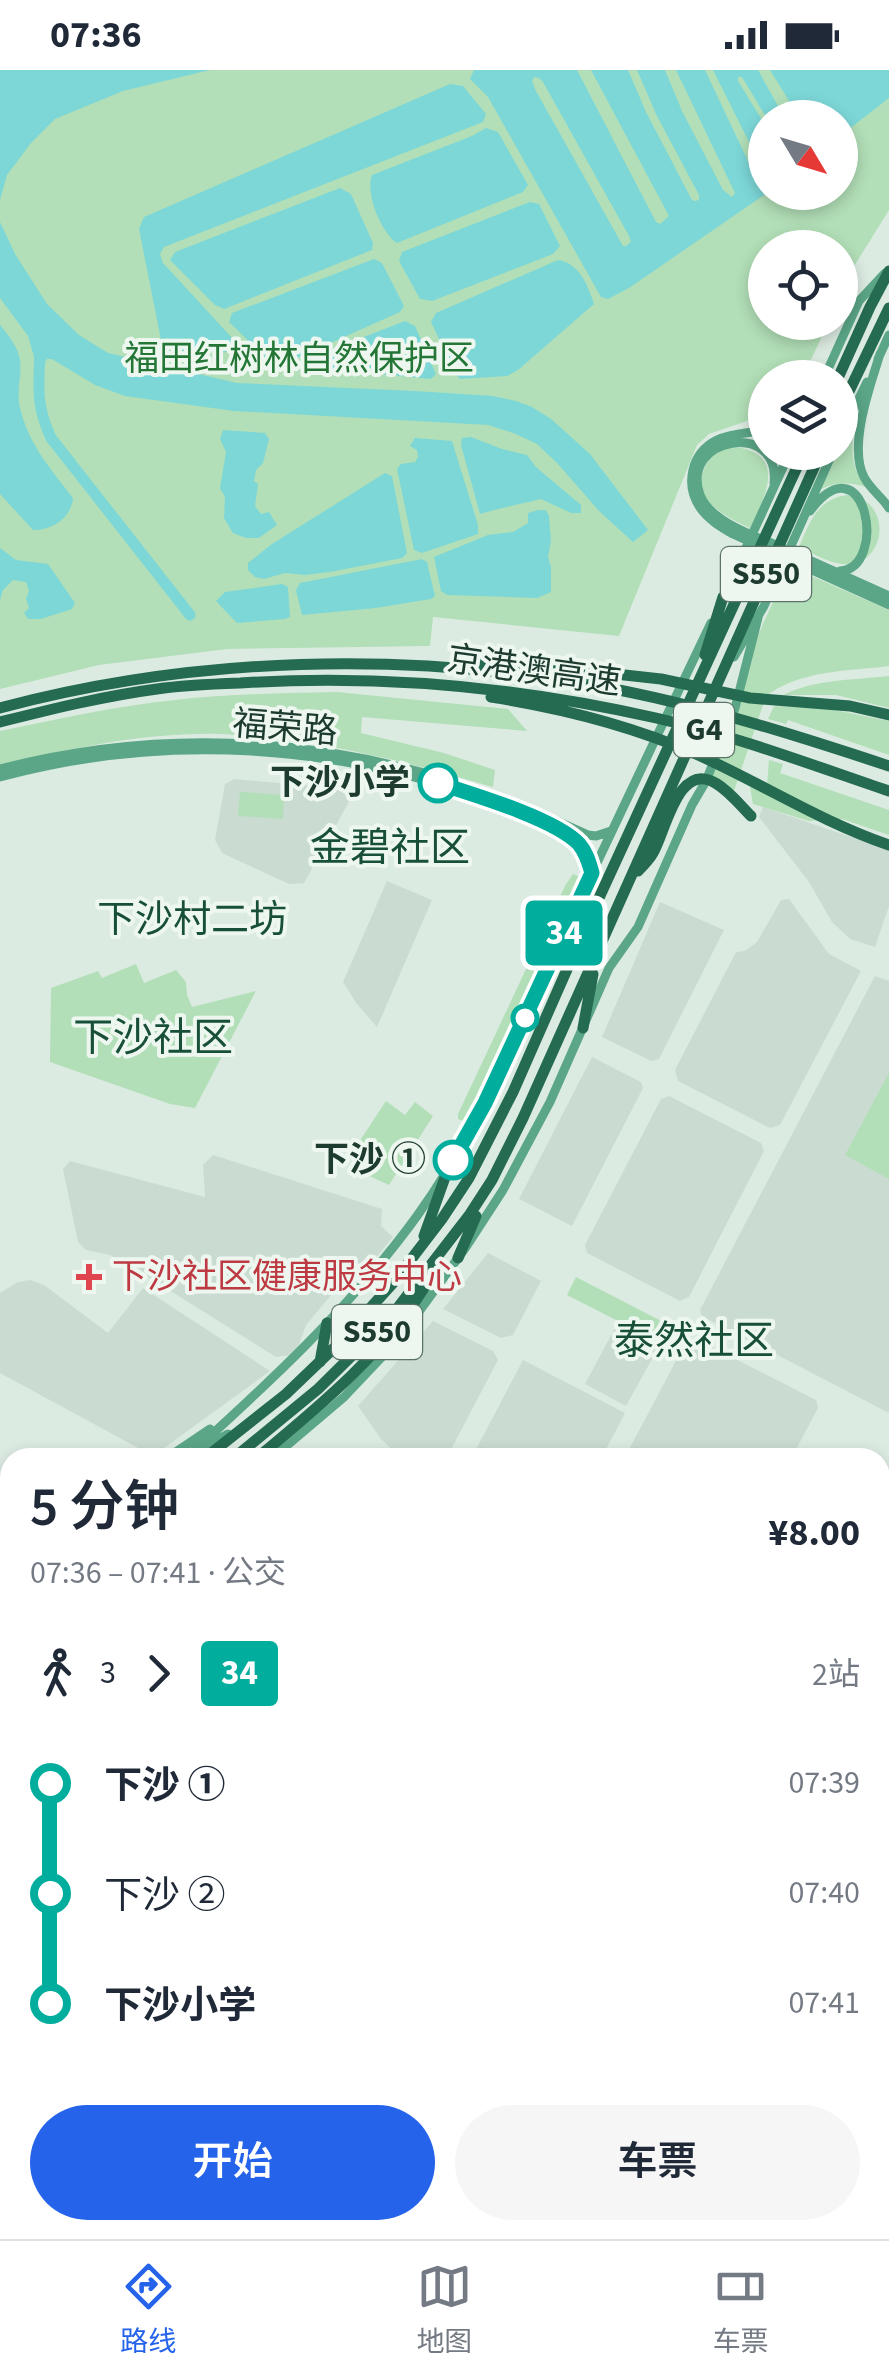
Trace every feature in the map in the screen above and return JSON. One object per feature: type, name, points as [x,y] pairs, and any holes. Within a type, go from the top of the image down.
[{"type":"highway","points":[[846,360],[889,270]]},
{"type":"highway","points":[[858,373],[889,308]]},
{"type":"highway","name":"S550","points":[[218,1448],[261,1415],[364,1317],[419,1250],[469,1178],[488,1144],[796,470]]},
{"type":"highway","name":"S550","points":[[246,1448],[294,1410],[390,1318],[452,1240],[492,1180],[813,470]]},
{"type":"highway","points":[[695,691],[723,597]]},
{"type":"highway","name":"京港澳高速","points":[[160,682],[289,666],[396,664],[516,670],[704,710],[889,766]]},
{"type":"highway","points":[[516,670],[661,679],[737,696],[850,706],[889,715]]},
{"type":"highway","name":"G4","points":[[0,708],[160,682],[388,680],[512,696]]},
{"type":"highway","name":"G4","points":[[0,722],[137,686]]},
{"type":"highway","points":[[512,696],[652,736],[834,824],[889,845]]},
{"type":"highway","name":"京港澳高速","points":[[512,696],[606,708],[690,726],[889,791]]},
{"type":"highway","points":[[629,882],[653,854],[680,793],[693,780],[709,780],[751,816]]},
{"type":"highway","points":[[549,966],[587,924]]},
{"type":"highway","points":[[582,1028],[596,955]]},
{"type":"highway","points":[[419,1250],[448,1169]]},
{"type":"highway","points":[[458,1258],[492,1180]]},
{"type":"highway","points":[[269,1448],[357,1368],[408,1312],[452,1240]]},
{"type":"highway","points":[[320,1362],[327,1323]]},
{"type":"main road","points":[[832,360],[859,301],[889,270]]},
{"type":"main road","points":[[858,400],[889,336]]},
{"type":"main road","points":[[880,354],[869,390],[859,453],[864,476],[887,511]]},
{"type":"main road","points":[[748,433],[714,442],[700,454],[692,470],[692,490],[699,506],[717,524],[889,596]]},
{"type":"main road","points":[[734,530],[708,509],[700,495],[698,474],[705,458],[720,446],[750,444],[772,463],[772,491]]},
{"type":"main road","points":[[183,1448],[270,1382],[327,1323],[397,1242],[448,1169],[485,1103],[782,470]]},
{"type":"main road","points":[[710,696],[758,618],[825,470]]},
{"type":"main road","points":[[800,524],[816,503],[831,492],[858,490],[876,497]]},
{"type":"main road","points":[[831,574],[864,568]]},
{"type":"main road","points":[[831,574],[889,605]]},
{"type":"main road","points":[[284,1448],[362,1379],[412,1322],[497,1200],[526,1150],[609,968],[638,927],[706,781],[736,702],[758,618]]},
{"type":"main road","name":"福荣路","points":[[0,770],[69,753],[141,744],[213,742],[305,748],[371,759],[440,777],[588,835],[611,831]]},
{"type":"main road","name":"福荣路","points":[[0,778],[95,757],[190,749],[274,752],[351,762],[457,789],[547,824],[578,844],[592,873]]},
{"type":"main road","points":[[204,1448],[261,1415]]},
{"type":"main road","points":[[197,1448],[229,1416]]},
{"type":"shaded area","points":[[234,779],[346,789],[351,798],[304,883],[289,884],[222,853],[215,840],[225,784]]},
{"type":"shaded area","points":[[763,807],[889,850],[889,906],[875,947],[850,939],[832,922],[809,882],[759,817]]},
{"type":"shaded area","points":[[387,881],[432,900],[377,1027],[343,982]]},
{"type":"shaded area","points":[[789,899],[829,954],[861,971],[780,1125],[770,1128],[678,1081],[675,1070],[736,952],[757,942],[781,900]]},
{"type":"shaded area","points":[[660,902],[724,930],[659,1059],[651,1061],[602,1037]]},
{"type":"shaded area","points":[[875,976],[889,981],[889,1413],[702,1316],[700,1310]]},
{"type":"shaded area","points":[[592,1057],[641,1082],[643,1088],[572,1226],[519,1199]]},
{"type":"shaded area","points":[[669,1096],[761,1143],[764,1151],[689,1297],[680,1301],[587,1253],[585,1245],[661,1099]]},
{"type":"shaded area","points":[[213,1155],[382,1209],[381,1226],[393,1237],[364,1272],[338,1287],[306,1325],[299,1345],[289,1355],[276,1357],[126,1263],[86,1250],[78,1242],[63,1169],[70,1161],[205,1197],[203,1165]]},
{"type":"shaded area","points":[[488,1253],[541,1281],[513,1335],[501,1338],[443,1309]]},
{"type":"shaded area","points":[[30,1280],[44,1285],[108,1333],[143,1288],[270,1371],[164,1448],[138,1448],[0,1373],[0,1293]]},
{"type":"shaded area","points":[[433,1321],[493,1351],[498,1360],[452,1448],[390,1448],[358,1406]]},
{"type":"shaded area","points":[[616,1326],[658,1348],[626,1406],[585,1384]]},
{"type":"shaded area","points":[[696,1339],[816,1400],[818,1408],[797,1448],[630,1448],[686,1342]]},
{"type":"shaded area","points":[[523,1360],[625,1413],[607,1448],[477,1448]]},
{"type":"green space","name":"福田红树林自然保护区","points":[[0,70],[889,70],[889,210],[858,260],[858,230],[748,230],[748,340],[820,340],[811,360],[748,360],[748,421],[709,434],[697,445],[619,636],[433,617],[430,646],[227,649],[99,665],[0,689]]},
{"type":"green space","points":[[727,446],[746,449],[748,470],[767,470],[767,487],[750,528],[706,499],[701,480],[713,455]]},
{"type":"green space","points":[[830,470],[856,470],[866,487],[844,484],[821,489]]},
{"type":"green space","points":[[848,495],[867,502],[879,521],[878,540],[868,556],[844,564],[799,547],[822,506]]},
{"type":"green space","points":[[789,566],[889,610],[889,666],[809,676],[766,696],[734,791],[711,776],[755,642]]},
{"type":"green space","points":[[889,676],[889,708],[836,695],[783,695],[821,683]]},
{"type":"green space","points":[[337,692],[508,709],[527,731],[362,717],[361,733],[495,770],[493,787],[358,752],[290,740],[221,734],[109,742],[0,766],[0,731],[175,700]]},
{"type":"green space","points":[[774,706],[825,708],[889,721],[889,755],[788,720],[786,724],[768,719]]},
{"type":"green space","points":[[769,760],[783,764],[780,773],[889,810],[889,835],[842,819],[809,821],[753,804],[750,787],[767,785]]},
{"type":"green space","points":[[240,792],[284,795],[283,819],[238,816]]},
{"type":"green space","points":[[573,874],[580,884],[472,1119],[469,1123],[458,1119],[565,886]]},
{"type":"green space","points":[[136,964],[144,983],[176,970],[186,982],[192,1007],[256,991],[195,1108],[170,1104],[50,1062],[51,988],[98,971],[102,978]]},
{"type":"green space","points":[[889,1073],[889,1179],[845,1155]]},
{"type":"green space","points":[[386,1101],[405,1115],[415,1102],[433,1116],[389,1185],[363,1173],[364,1162],[372,1158],[369,1146],[362,1145],[361,1139]]},
{"type":"green space","points":[[576,1277],[667,1324],[669,1328],[661,1343],[567,1295]]},
{"type":"water","points":[[0,70],[210,70],[123,91],[55,119],[7,175],[0,200]]},
{"type":"water","points":[[474,70],[577,70],[660,224],[669,216],[591,70],[628,70],[646,112],[695,201],[699,195],[637,70],[665,70],[723,190],[732,197],[735,193],[676,70],[705,70],[748,161],[748,206],[629,288],[608,299],[601,297],[488,97],[470,79]],"holes":[[[534,77],[543,82],[629,236],[631,242],[626,246],[532,81]]]},
{"type":"water","points":[[713,70],[758,70],[775,100],[756,100],[742,77],[738,77],[750,100],[748,140]]},
{"type":"water","points":[[770,70],[889,70],[889,98],[858,122],[858,100],[789,100]]},
{"type":"water","points":[[450,84],[463,86],[486,114],[483,122],[164,247],[160,254],[163,263],[234,340],[234,347],[218,356],[206,348],[186,354],[169,338],[161,340],[139,229],[144,217]]},
{"type":"water","points":[[486,128],[498,132],[528,185],[523,192],[397,243],[385,231],[376,212],[372,175]]},
{"type":"water","points":[[340,188],[351,194],[373,243],[372,250],[224,309],[215,305],[170,260],[175,252]]},
{"type":"water","points":[[530,202],[539,204],[560,246],[553,254],[432,301],[420,299],[399,261],[402,252]]},
{"type":"water","points":[[0,222],[47,304],[79,335],[108,353],[237,383],[493,396],[516,401],[551,419],[590,454],[648,530],[633,542],[537,444],[488,425],[234,411],[125,396],[95,385],[52,359],[44,364],[35,360],[28,336],[0,298]]},
{"type":"water","points":[[374,259],[382,263],[404,306],[400,312],[288,362],[279,365],[266,358],[229,322],[232,313]]},
{"type":"water","points":[[558,260],[577,270],[594,304],[518,370],[507,376],[460,379],[431,322],[436,313]]},
{"type":"water","points":[[405,321],[415,326],[436,374],[431,379],[379,374],[370,368],[350,367],[346,371],[306,367],[302,361]]},
{"type":"water","points":[[0,325],[19,355],[19,402],[29,433],[73,498],[65,517],[40,529],[33,530],[0,494]]},
{"type":"water","points":[[223,430],[265,433],[269,439],[263,463],[256,470],[255,506],[261,514],[269,512],[277,525],[259,538],[233,533],[224,518],[225,497],[220,488],[226,452],[220,439]]},
{"type":"water","points":[[471,437],[527,455],[581,505],[581,513],[571,513],[541,499],[480,514],[461,445],[462,438]]},
{"type":"water","points":[[415,438],[452,441],[478,525],[478,534],[422,553],[414,550],[397,469],[418,457],[417,450],[410,446]]},
{"type":"water","points":[[385,473],[392,476],[407,553],[402,558],[330,572],[285,573],[264,579],[248,570],[248,563],[272,544]]},
{"type":"water","points":[[546,510],[549,516],[551,592],[537,598],[447,595],[441,591],[434,557],[488,535],[513,532],[528,523],[528,513]]},
{"type":"water","points":[[0,548],[16,560],[48,564],[75,603],[72,609],[28,619],[24,613],[29,608],[26,582],[13,580],[0,600]]},
{"type":"water","points":[[422,559],[427,562],[435,596],[431,599],[302,615],[296,590],[300,583]]},
{"type":"water","points":[[282,584],[288,587],[290,617],[285,619],[237,623],[216,601],[225,592]]},
{"type":"waterway","points":[[40,349],[40,404],[51,438],[190,615]]},
{"type":"bus line","name":"34","points":[[438,783],[561,830],[583,850],[592,873],[532,1006],[453,1160]]},
{"type":"place","name":"下沙小学","points":[[438,783]]},
{"type":"place","name":"下沙 ①","points":[[453,1160]]},
{"type":"place","name":"下沙社区健康服务中心","points":[[89,1277]]},
{"type":"district","name":"金碧社区","points":[[390,848]]},
{"type":"district","name":"下沙村二坊","points":[[192,920]]},
{"type":"district","name":"下沙社区","points":[[153,1038]]},
{"type":"district","name":"泰然社区","points":[[694,1341]]}]
